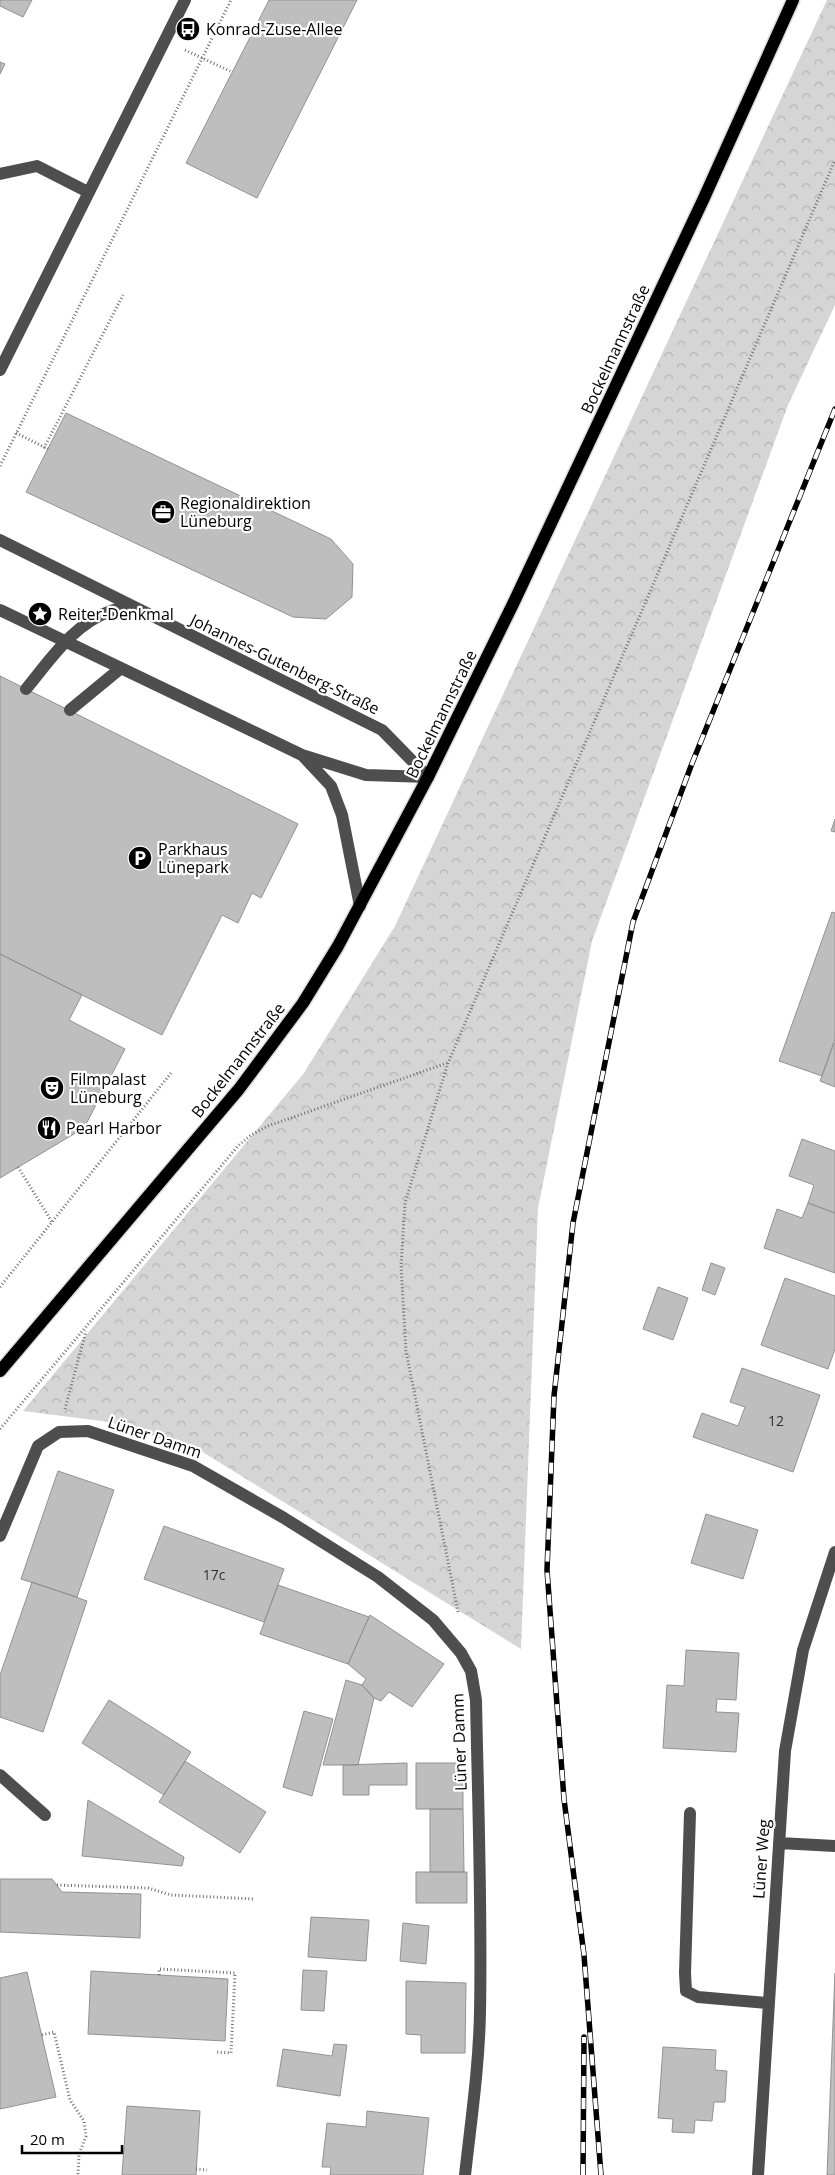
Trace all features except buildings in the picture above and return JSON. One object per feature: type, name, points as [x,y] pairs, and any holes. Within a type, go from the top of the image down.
[{"type":"main road","name":"Bockelmannstraße","points":[[0,1371],[239,1089],[303,1003],[360,906],[428,777],[513,604],[704,198],[793,0]]},
{"type":"street","points":[[0,370],[185,0]]},
{"type":"street","points":[[0,174],[37,166],[88,192]]},
{"type":"street","name":"Johannes-Gutenberg-Straße","points":[[0,540],[382,730],[428,777]]},
{"type":"street","points":[[26,689],[66,642],[90,621],[112,611],[134,607]]},
{"type":"street","points":[[0,610],[302,755],[366,775],[428,777]]},
{"type":"street","points":[[70,710],[122,668]]},
{"type":"street","points":[[302,755],[331,786],[342,815],[360,906]]},
{"type":"street","name":"Lüner Damm","points":[[59,1432],[88,1431],[193,1466],[284,1518],[378,1577],[433,1620],[461,1653],[471,1671],[476,1700],[480,2013],[477,2072],[465,2175]]},
{"type":"street","points":[[0,1536],[38,1446],[59,1432]]},
{"type":"street","name":"Lüner Weg","points":[[758,2175],[785,1751],[802,1650],[835,1552]]},
{"type":"street","points":[[0,1775],[45,1815]]},
{"type":"street","points":[[690,1813],[686,1991],[698,1997],[768,2003]]},
{"type":"street","points":[[779,1843],[835,1846]]},
{"type":"path","points":[[0,466],[232,0]]},
{"type":"path","points":[[165,39],[232,72]]},
{"type":"path","points":[[461,1653],[461,1627],[406,1352],[401,1266],[405,1203],[448,1062],[835,160]]},
{"type":"path","points":[[16,433],[46,448],[123,295]]},
{"type":"path","points":[[0,1429],[87,1328],[238,1146],[251,1135],[268,1126],[448,1062]]},
{"type":"path","points":[[0,1287],[171,1072]]},
{"type":"path","points":[[18,1167],[52,1222]]},
{"type":"path","points":[[59,1432],[87,1328]]},
{"type":"path","points":[[57,1886],[148,1888],[171,1895],[256,1899]]},
{"type":"path","points":[[159,1975],[159,1969],[235,1973],[231,2053],[216,2052]]},
{"type":"path","points":[[42,2035],[54,2032],[70,2100],[84,2121],[86,2136],[78,2154],[78,2175]]},
{"type":"path","points":[[196,2169],[207,2170]]},
{"type":"green space","points":[[827,0],[835,0],[835,305],[788,405],[592,941],[538,1208],[521,1649],[201,1451],[110,1422],[23,1411],[304,1073],[395,926]]},
{"type":"railway","points":[[601,2175],[584,1955],[564,1799],[547,1570],[554,1396],[573,1223],[633,922],[691,766],[835,409]]},
{"type":"railway","points":[[583,2175],[584,2037]]},
{"type":"place","name":"Konrad-Zuse-Allee","points":[[188,29]]},
{"type":"place","name":"Regionaldirektion Lüneburg","points":[[163,512]]},
{"type":"place","name":"Reiter-Denkmal","points":[[40,614]]},
{"type":"place","name":"Parkhaus Lünepark","points":[[140,858]]},
{"type":"place","name":"Filmpalast Lüneburg","points":[[52,1088]]},
{"type":"place","name":"Pearl Harbor","points":[[49,1128]]}]
